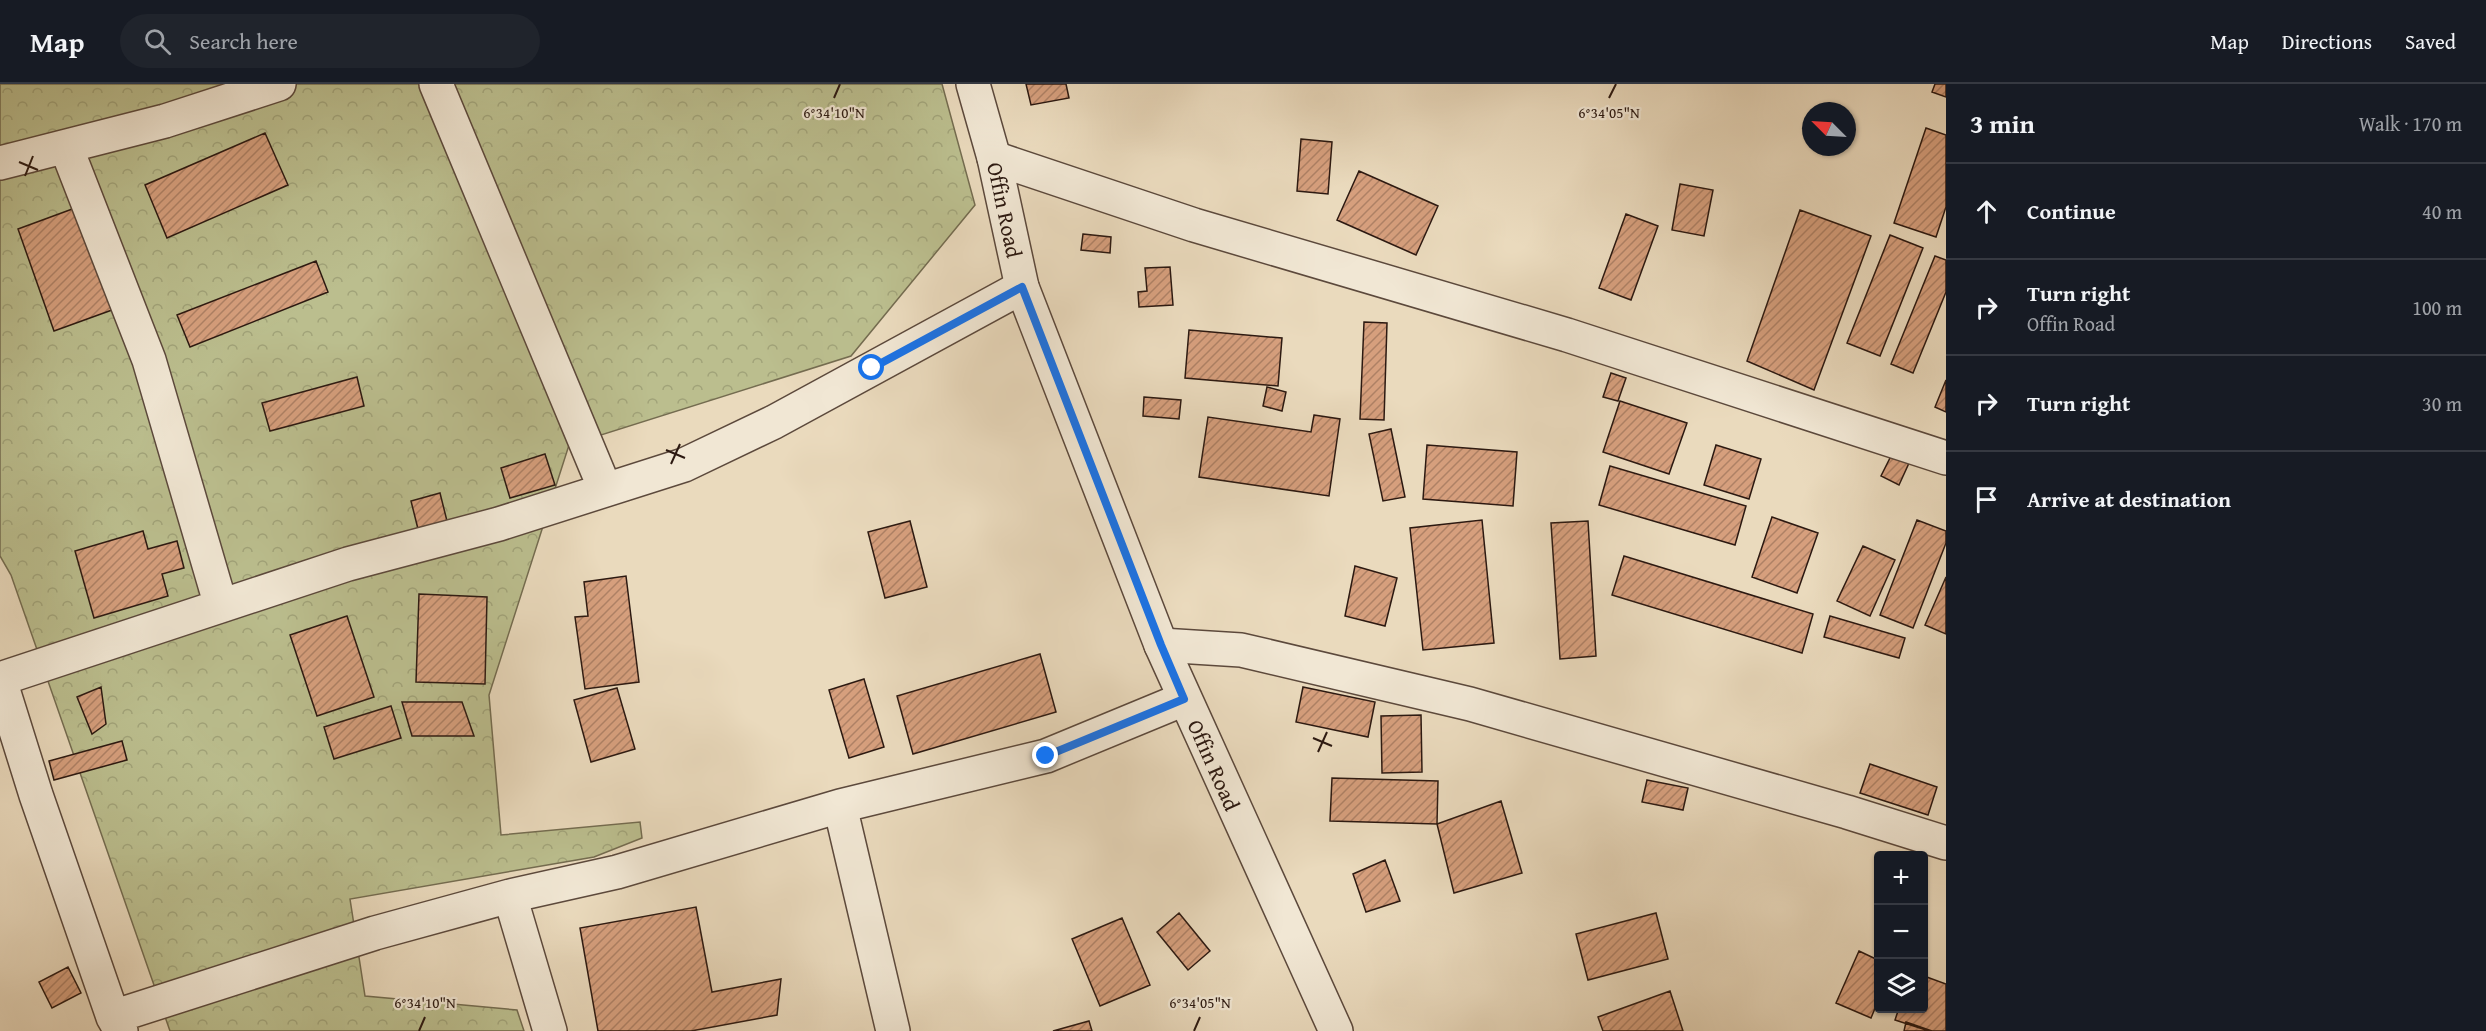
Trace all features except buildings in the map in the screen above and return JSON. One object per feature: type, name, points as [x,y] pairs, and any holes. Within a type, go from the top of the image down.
[{"type":"street","points":[[0,163],[165,121],[279,84]]},
{"type":"street","points":[[436,84],[605,489]]},
{"type":"street","name":"Offin Road","points":[[973,84],[994,158],[1022,287],[1161,645],[1336,1031]]},
{"type":"street","points":[[66,147],[149,360],[221,606]]},
{"type":"street","points":[[994,158],[1194,225],[1567,335],[1946,458]]},
{"type":"street","points":[[1022,287],[774,422],[684,465],[499,524],[348,564],[0,679],[36,795],[117,1024],[375,933],[510,896],[617,872],[840,806],[1046,756],[1184,699]]},
{"type":"street","points":[[1161,645],[1241,650],[1470,704],[1847,812],[1946,843]]},
{"type":"street","points":[[840,806],[893,1031]]},
{"type":"street","points":[[510,896],[550,1031]]},
{"type":"green space","points":[[0,84],[942,84],[975,205],[851,356],[569,445],[489,695],[501,835],[640,822],[642,838],[594,857],[350,899],[365,996],[517,1010],[524,1031],[170,1031],[11,575],[0,556]]},
{"type":"route","points":[[872,368],[1022,287],[1184,699],[1046,756]]}]
